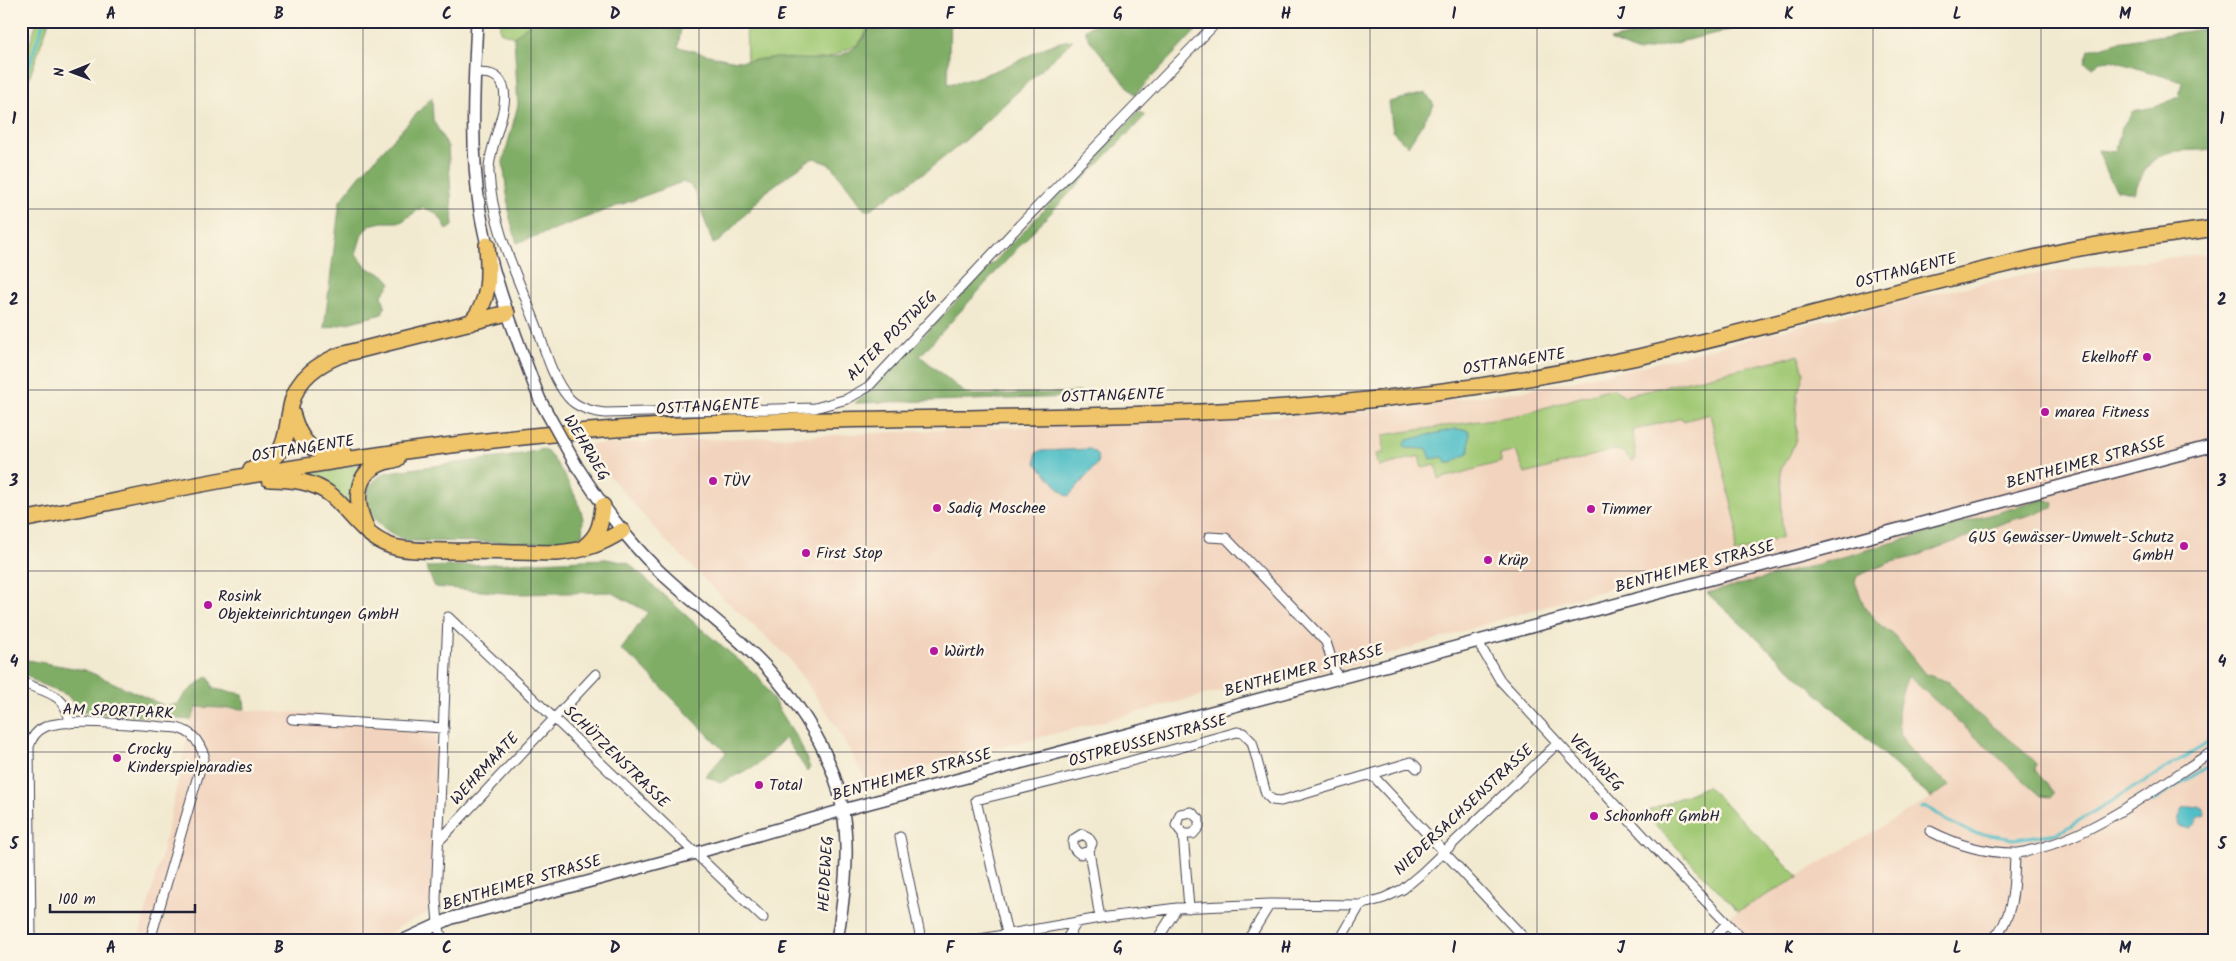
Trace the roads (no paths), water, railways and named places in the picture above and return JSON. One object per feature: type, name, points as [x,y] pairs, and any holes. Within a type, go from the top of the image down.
[{"type":"main road","points":[[2195,231],[2215,228]]},
{"type":"main road","points":[[2195,231],[2215,233]]},
{"type":"main road","name":"OSTTANGENTE","points":[[21,520],[229,479],[397,452],[616,429],[840,419],[970,418],[1223,410],[1334,403],[1426,393],[1530,378],[1642,356],[2068,250],[2195,231]]},
{"type":"main road","points":[[470,323],[478,315],[485,298],[489,271],[488,245]]},
{"type":"main road","points":[[229,479],[264,465],[277,456],[282,448],[295,392],[303,379],[327,360],[340,354],[507,313]]},
{"type":"main road","points":[[291,412],[300,437],[308,445],[320,452],[332,454],[355,450],[397,452]]},
{"type":"main road","points":[[369,533],[360,514],[357,501],[358,490],[366,475],[382,463],[436,448]]},
{"type":"main road","points":[[229,479],[286,479],[313,485],[331,495],[369,533],[383,543],[403,548],[578,552],[594,547],[622,531]]},
{"type":"main road","points":[[578,552],[593,540],[600,528],[603,506]]},
{"type":"street","name":"WEHRWEG","points":[[477,21],[475,73],[476,173],[480,212],[507,313],[540,400],[576,465],[622,531],[657,569],[766,666],[787,692],[807,720],[825,755],[843,810]]},
{"type":"street","name":"ALTER POSTWEG","points":[[475,73],[489,72],[503,86],[504,106],[490,155],[489,170],[494,211],[500,238],[552,367],[568,398],[588,410],[605,413],[815,408],[847,399],[868,387],[1012,232],[1218,21]]},
{"type":"street","name":"BENTHEIMER STRASSE","points":[[404,940],[452,918],[696,853],[843,810],[1087,744],[1338,680],[2215,445]]},
{"type":"street","points":[[1209,536],[1226,538],[1326,642],[1338,680]]},
{"type":"street","name":"SCHÜTZENSTRASSE","points":[[448,617],[763,918]]},
{"type":"street","name":"WEHRMAATE","points":[[442,940],[438,924],[436,898],[448,617]]},
{"type":"street","name":"VENNWEG","points":[[1478,642],[1500,680],[1743,940]]},
{"type":"street","name":"WEHRMAATE","points":[[438,840],[596,674]]},
{"type":"street","points":[[21,682],[62,700],[68,710],[70,723]]},
{"type":"street","points":[[292,720],[444,728]]},
{"type":"street","name":"AM SPORTPARK","points":[[31,940],[29,748],[31,740],[45,727],[70,723],[177,728],[187,731],[198,739],[204,755],[150,940]]},
{"type":"street","name":"OSTPREUSSENSTRASSE","points":[[1007,933],[976,800],[1087,773],[1237,732],[1243,733],[1252,742],[1266,794],[1272,800],[1280,801],[1368,775]]},
{"type":"street","name":"NIEDERSACHSENSTRASSE","points":[[976,940],[1100,918],[1177,908],[1270,904],[1360,905],[1384,898],[1403,889],[1558,743]]},
{"type":"street","points":[[1930,831],[1962,844],[2015,854],[2060,842],[2082,833],[2215,750]]},
{"type":"street","points":[[1368,775],[1411,762],[1418,768]]},
{"type":"street","points":[[1368,775],[1380,782],[1526,940]]},
{"type":"street","name":"HEIDEWEG","points":[[837,940],[846,853],[843,810]]},
{"type":"street","points":[[1183,834],[1189,908]]},
{"type":"street","points":[[900,837],[921,940]]},
{"type":"street","points":[[1089,851],[1100,918]]},
{"type":"street","points":[[1992,940],[2003,926],[2008,915],[2014,882],[2015,854]]},
{"type":"street","points":[[1248,940],[1270,904]]},
{"type":"street","points":[[1340,940],[1360,905]]},
{"type":"street","points":[[1157,940],[1177,908]]},
{"type":"street","points":[[1066,940],[1077,922]]},
{"type":"street","points":[[1712,940],[1727,923]]},
{"type":"water","points":[[1455,429],[1468,430],[1470,434],[1469,452],[1452,463],[1447,463],[1443,457],[1431,459],[1428,451],[1425,449],[1406,448],[1404,445],[1407,440]]},
{"type":"water","points":[[1090,449],[1097,455],[1097,464],[1069,496],[1065,495],[1036,463],[1036,453],[1040,451]]},
{"type":"water","points":[[2198,806],[2204,809],[2205,815],[2198,817],[2197,824],[2190,829],[2179,826],[2178,821],[2183,809]]},
{"type":"waterway","points":[[21,89],[44,21]]},
{"type":"waterway","points":[[1921,808],[1927,807],[1945,820],[1970,832],[2014,839],[2058,833],[2215,739]]},
{"type":"waterway","points":[[2152,802],[2215,762]]},
{"type":"place","name":"Ekelhoff","points":[[2147,357]]},
{"type":"place","name":"marea Fitness","points":[[2045,412]]},
{"type":"place","name":"TÜV","points":[[713,481]]},
{"type":"place","name":"Sadiq Moschee","points":[[937,508]]},
{"type":"place","name":"Timmer","points":[[1591,509]]},
{"type":"place","name":"GUS Gewässer-Umwelt-Schutz GmbH","points":[[2184,546]]},
{"type":"place","name":"First Stop","points":[[806,553]]},
{"type":"place","name":"Krüp","points":[[1488,560]]},
{"type":"place","name":"Rosink Objekteinrichtungen GmbH","points":[[208,605]]},
{"type":"place","name":"Würth","points":[[934,651]]},
{"type":"place","name":"Crocky Kinderspielparadies","points":[[117,758]]},
{"type":"place","name":"Total","points":[[759,785]]},
{"type":"place","name":"Schonhoff GmbH","points":[[1594,816]]}]
